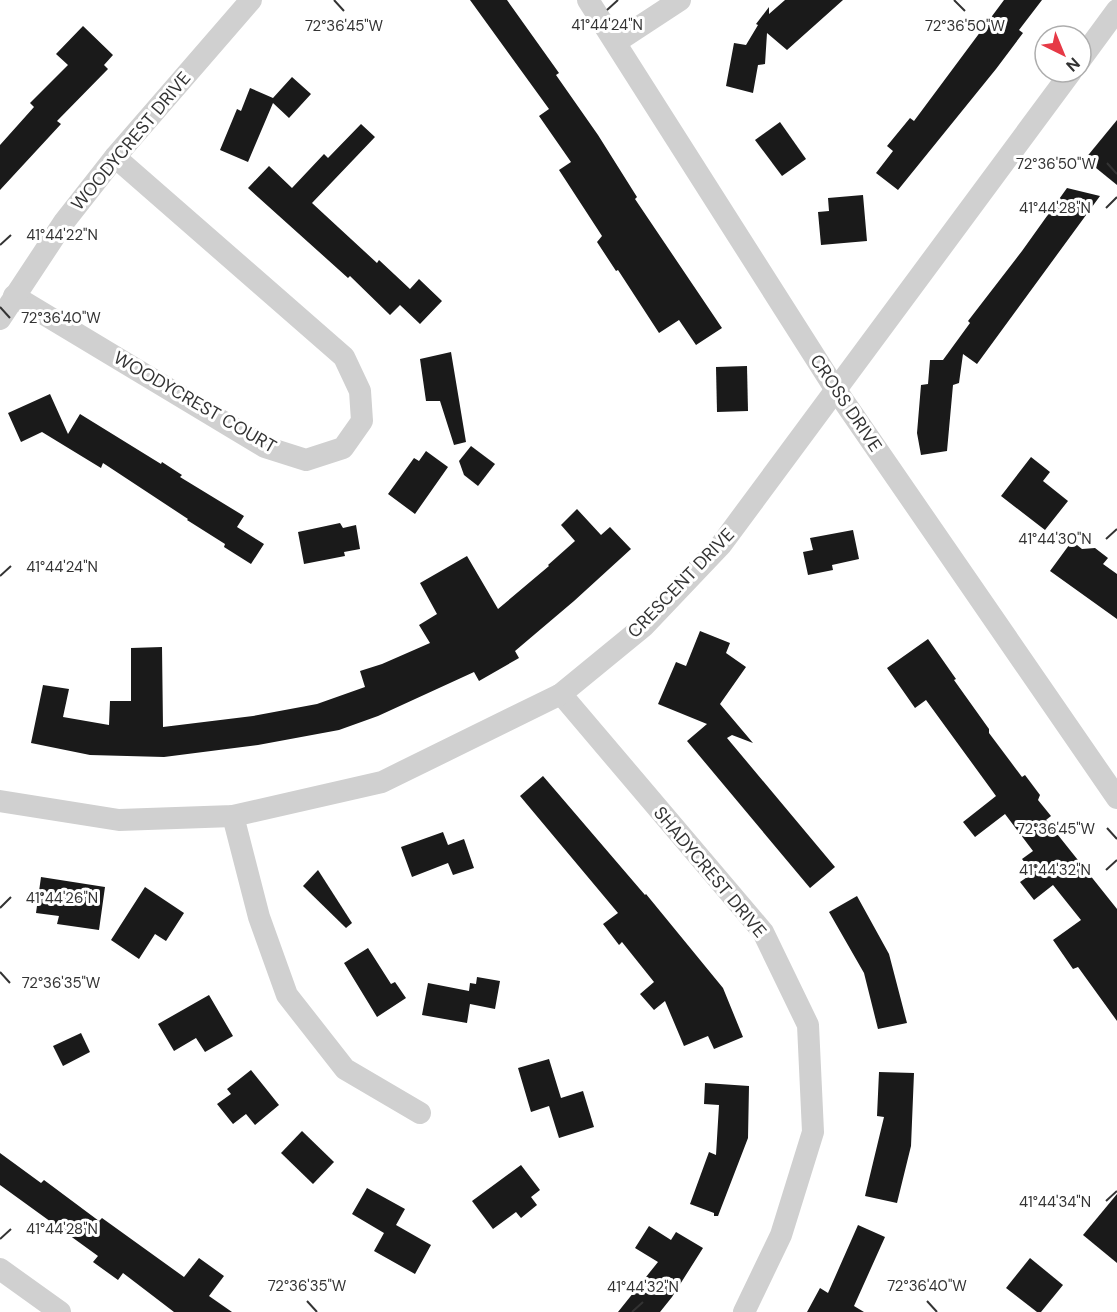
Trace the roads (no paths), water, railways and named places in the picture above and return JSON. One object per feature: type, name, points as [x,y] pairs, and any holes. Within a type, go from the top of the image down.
[{"type":"street","name":"WOODYCREST DRIVE","points":[[0,319],[64,222],[115,157],[251,0]]},
{"type":"street","name":"CROSS DRIVE","points":[[588,0],[836,390],[1117,798]]},
{"type":"street","points":[[616,42],[680,0]]},
{"type":"street","points":[[1093,43],[1117,10]]},
{"type":"street","name":"CRESCENT DRIVE","points":[[0,801],[119,820],[233,816],[382,782],[561,694],[644,626],[721,545],[1062,84]]},
{"type":"street","name":"WOODYCREST COURT","points":[[14,296],[265,447],[306,460],[343,448],[362,421],[360,391],[344,357],[115,157]]},
{"type":"street","name":"SHADYCREST DRIVE","points":[[561,694],[763,932],[808,1025],[813,1132],[781,1235],[744,1312]]},
{"type":"street","points":[[233,816],[258,917],[287,995],[345,1069],[420,1113]]},
{"type":"street","points":[[0,1269],[60,1312]]}]
